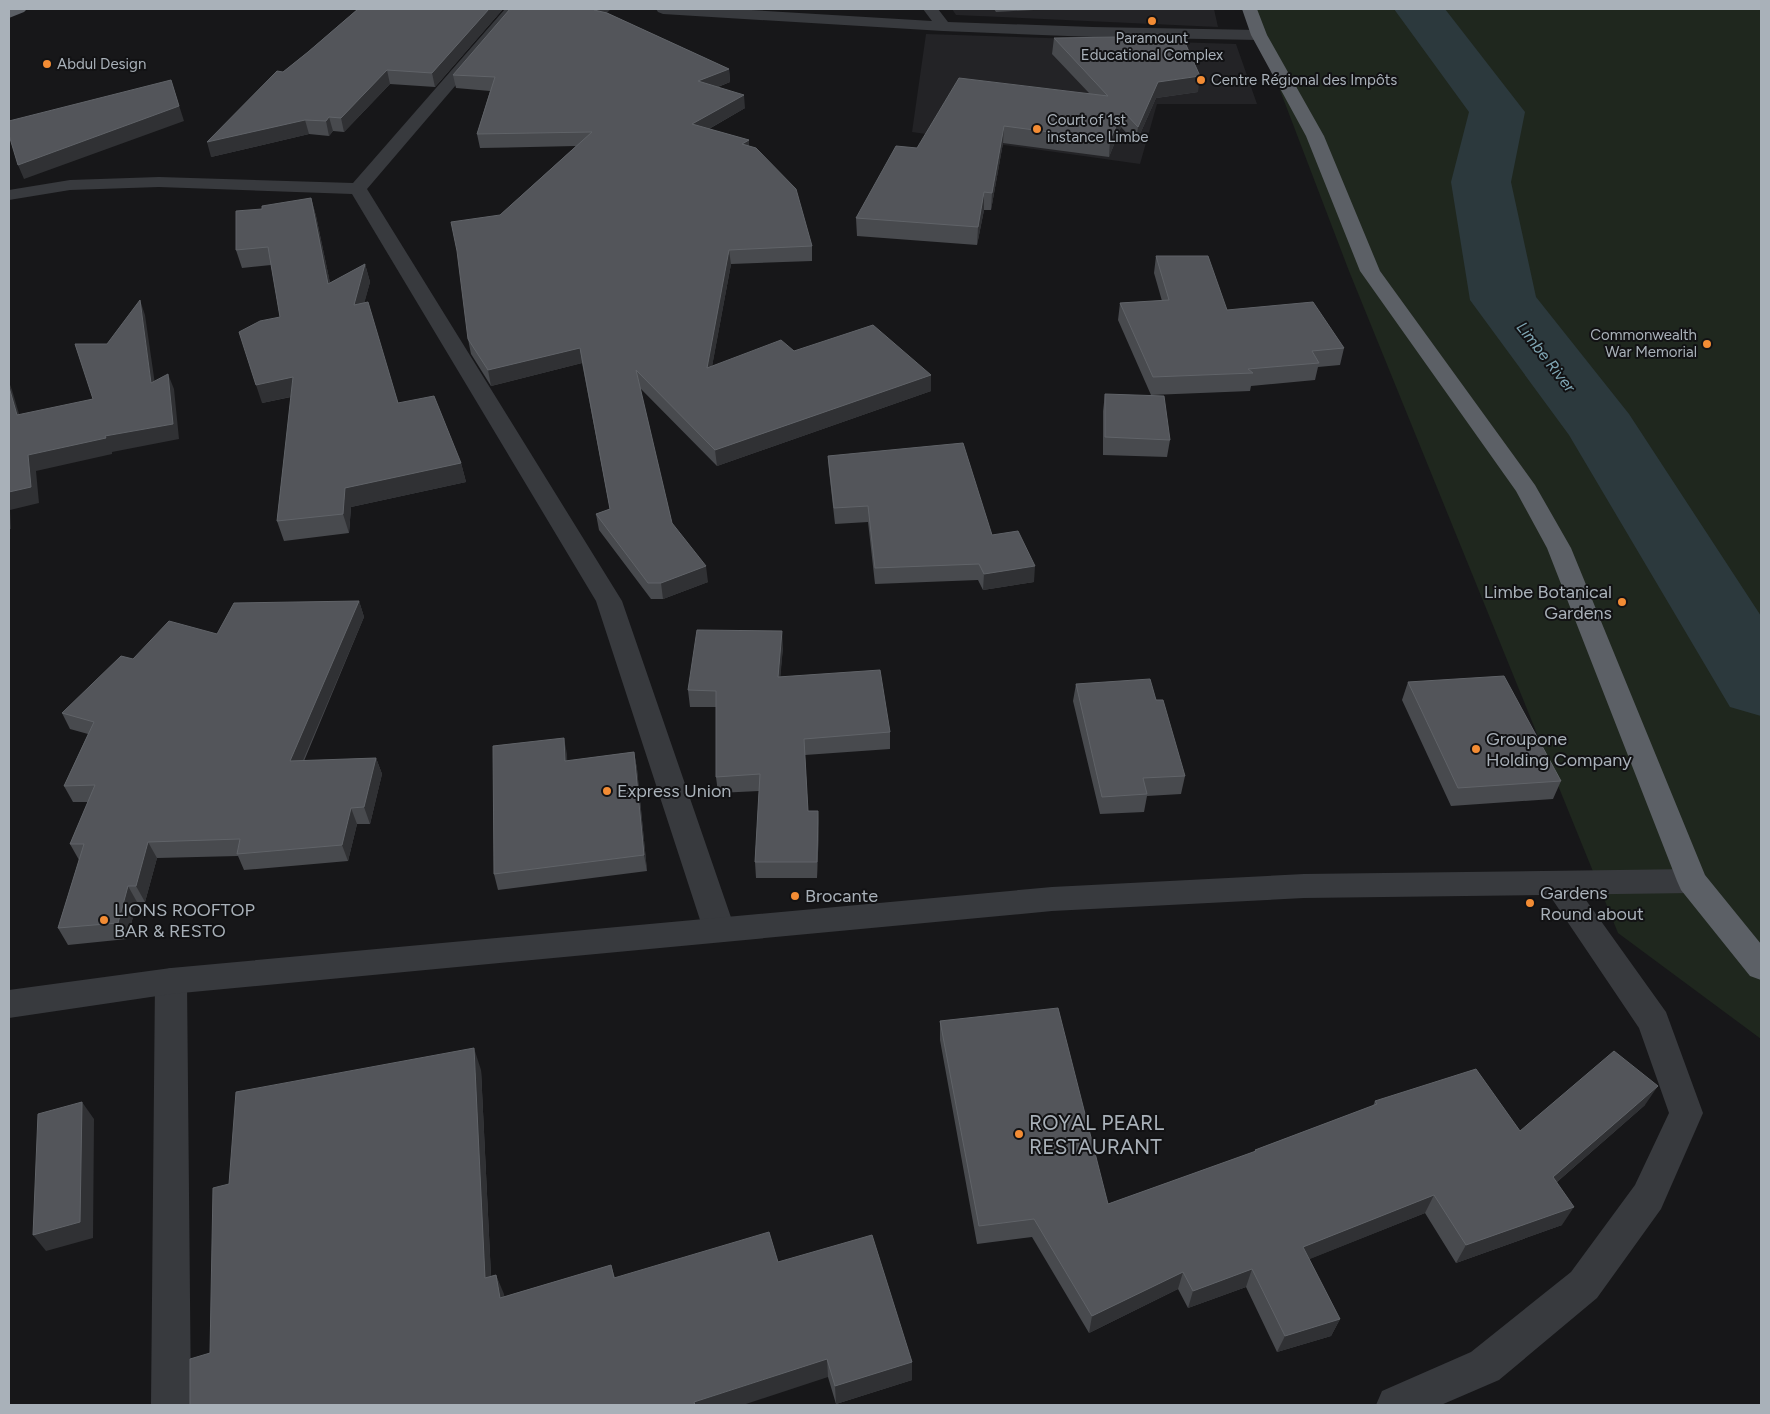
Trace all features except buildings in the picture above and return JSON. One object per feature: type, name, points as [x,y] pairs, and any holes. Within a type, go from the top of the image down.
[{"type":"highway","points":[[9,12],[19,9]]},
{"type":"highway","points":[[1249,9],[1259,35],[1315,136],[1370,271],[1527,490],[1559,548],[1692,881],[1761,967]]},
{"type":"street","points":[[358,189],[513,9]]},
{"type":"street","points":[[663,9],[943,26],[1092,32],[1259,35]]},
{"type":"street","points":[[931,9],[943,26]]},
{"type":"street","points":[[9,195],[70,185],[159,182],[358,189]]},
{"type":"street","points":[[358,189],[609,601],[719,929]]},
{"type":"street","points":[[9,1004],[171,981],[1052,899],[1304,886],[1692,881]]},
{"type":"street","points":[[1396,1405],[1485,1366],[1584,1286],[1648,1198],[1686,1113],[1654,1022],[1557,884]]},
{"type":"street","points":[[171,981],[171,1405]]},
{"type":"shaded area","name":"Paramount Educational Complex","points":[[952,9],[1214,9],[1218,27],[956,15]]},
{"type":"shaded area","name":"Limbe Botanical Gardens","points":[[1249,9],[1761,9],[1761,1039],[1618,933],[1349,271]]},
{"type":"shaded area","points":[[926,34],[1236,44],[1257,104],[1157,104],[1140,164],[912,132]]},
{"type":"waterway","name":"Limbe River","points":[[1419,9],[1497,112],[1481,182],[1503,300],[1603,430],[1761,685]]},
{"type":"place","name":"Paramount Educational Complex","points":[[1152,21]]},
{"type":"place","name":"Abdul Design","points":[[47,64]]},
{"type":"place","name":"Centre Régional des Impôts","points":[[1201,80]]},
{"type":"place","name":"Court of 1st instance Limbe","points":[[1037,129]]},
{"type":"place","name":"Commonwealth War Memorial","points":[[1707,344]]},
{"type":"place","name":"Limbe Botanical Gardens","points":[[1622,602]]},
{"type":"place","name":"Groupone Holding Company","points":[[1476,749]]},
{"type":"place","name":"Express Union","points":[[607,791]]},
{"type":"place","name":"Brocante","points":[[795,896]]},
{"type":"place","name":"Gardens Round about","points":[[1530,903]]},
{"type":"place","name":"LIONS ROOFTOP BAR & RESTO","points":[[104,920]]},
{"type":"place","name":"ROYAL PEARL RESTAURANT","points":[[1019,1134]]}]
